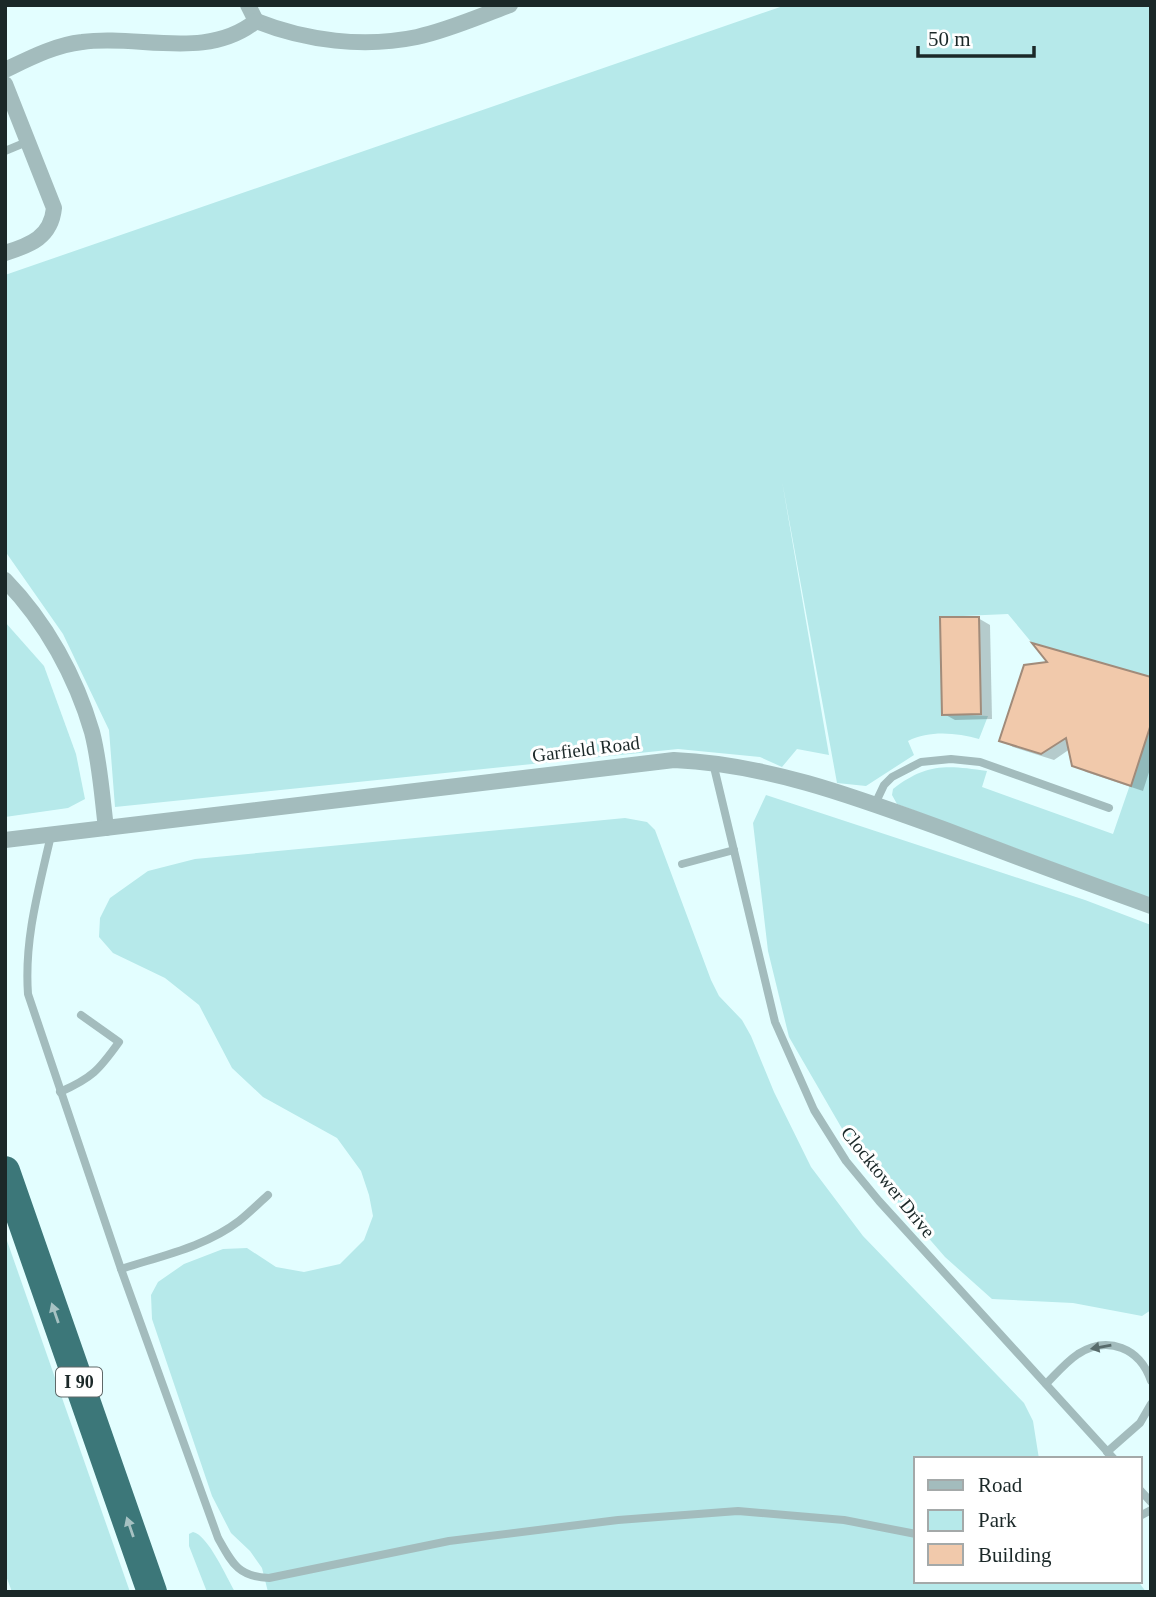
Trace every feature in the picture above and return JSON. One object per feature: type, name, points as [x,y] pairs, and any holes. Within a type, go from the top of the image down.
[{"type":"highway","name":"I 90","points":[[5,1171],[152,1592]]},
{"type":"street","points":[[248,5],[256,21],[289,34],[328,40],[386,41],[429,34],[510,5]]},
{"type":"street","points":[[5,70],[39,54],[73,43],[116,39],[202,43],[231,36],[256,21]]},
{"type":"street","points":[[5,84],[52,198],[53,216],[45,234],[38,240],[5,253]]},
{"type":"street","points":[[5,580],[50,638],[76,687],[92,732],[106,828]]},
{"type":"street","name":"Garfield Road","points":[[5,840],[674,760],[712,761],[772,774],[875,804],[1151,906]]},
{"type":"lane","points":[[5,151],[29,141]]},
{"type":"lane","points":[[875,804],[884,785],[892,777],[921,762],[951,759],[979,762],[1109,808]]},
{"type":"lane","name":"Clocktower Drive","points":[[712,761],[775,1022],[814,1110],[846,1161],[878,1201],[1110,1455],[1140,1423],[1151,1404]]},
{"type":"lane","points":[[51,835],[29,934],[26,969],[28,994],[121,1269],[218,1538],[230,1560],[241,1572],[254,1578],[269,1578],[449,1541],[618,1520],[738,1511],[844,1520],[914,1534]]},
{"type":"lane","points":[[682,864],[734,850]]},
{"type":"lane","points":[[60,1093],[85,1081],[100,1068],[120,1042],[81,1015]]},
{"type":"lane","points":[[121,1269],[186,1249],[214,1237],[239,1221],[268,1195]]},
{"type":"lane","points":[[1046,1384],[1078,1354],[1100,1345],[1128,1349],[1147,1370],[1151,1381]]},
{"type":"green space","points":[[786,5],[1151,5],[1151,677],[1032,643],[1008,614],[940,617],[942,714],[988,716],[979,739],[962,735],[925,735],[908,741],[914,755],[866,786],[837,783],[782,481],[829,755],[797,749],[782,767],[760,757],[678,749],[115,807],[109,730],[63,634],[5,551],[5,275]]},
{"type":"green space","points":[[5,622],[44,666],[76,754],[85,799],[68,808],[5,817]]},
{"type":"green space","points":[[1151,724],[1151,899],[897,804],[892,795],[893,789],[927,770],[948,767],[987,771],[982,787],[1113,834]]},
{"type":"green space","points":[[766,795],[1085,900],[1151,925],[1151,1310],[1142,1316],[1073,1303],[992,1299],[945,1257],[859,1158],[789,1037],[768,951],[753,823]]},
{"type":"green space","points":[[625,818],[647,822],[655,830],[711,980],[719,996],[742,1020],[751,1036],[774,1092],[811,1167],[863,1236],[1024,1403],[1033,1421],[1039,1457],[914,1457],[914,1583],[1139,1583],[1146,1592],[268,1592],[262,1568],[250,1551],[231,1533],[212,1496],[152,1319],[151,1295],[158,1282],[184,1264],[223,1249],[247,1248],[276,1267],[304,1272],[340,1264],[364,1240],[373,1216],[361,1171],[337,1138],[263,1097],[232,1068],[199,1005],[165,978],[113,953],[99,937],[100,918],[110,898],[148,871],[195,859]]},
{"type":"green space","points":[[5,1235],[130,1592],[12,1592],[5,1573]]},
{"type":"green space","points":[[193,1532],[211,1549],[235,1592],[207,1592],[189,1546],[189,1534]]},
{"type":"building","points":[[940,617],[979,617],[981,714],[942,715]]},
{"type":"building","points":[[1032,643],[1151,677],[1151,724],[1131,786],[1072,766],[1066,738],[1041,754],[999,741],[1024,665],[1047,662]]}]
